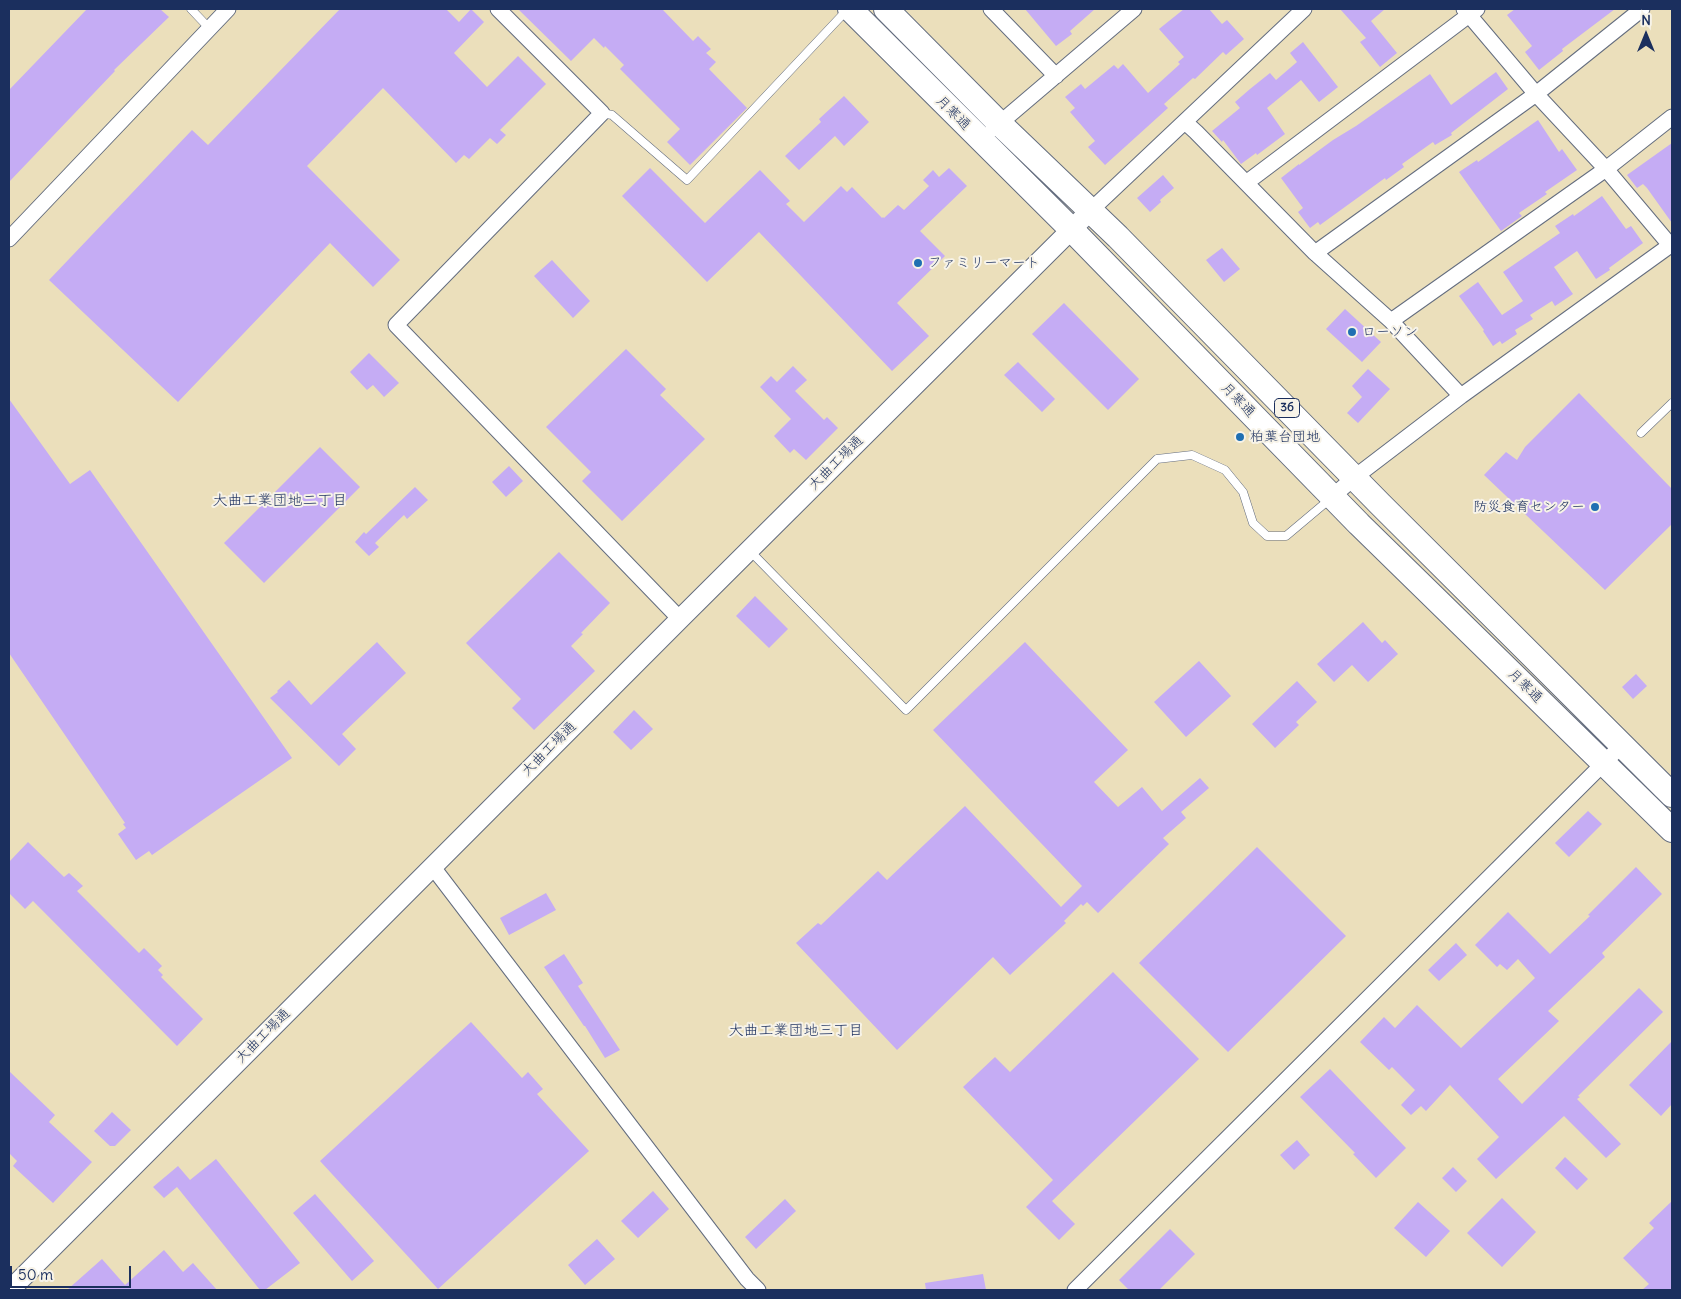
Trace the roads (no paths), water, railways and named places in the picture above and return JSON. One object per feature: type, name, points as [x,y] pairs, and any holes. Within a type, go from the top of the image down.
[{"type":"highway","name":"月寒通","points":[[850,9],[1071,229],[1333,496],[1672,830]]},
{"type":"highway","name":"月寒通","points":[[886,9],[1672,795]]},
{"type":"street","points":[[9,239],[228,9]]},
{"type":"street","points":[[498,9],[602,113],[396,325],[680,618]]},
{"type":"street","points":[[991,9],[1056,76]]},
{"type":"street","points":[[981,140],[1134,9]]},
{"type":"street","points":[[1090,211],[1304,9]]},
{"type":"street","points":[[1315,253],[1536,94],[1642,9]]},
{"type":"street","points":[[1246,183],[1470,11],[1536,94],[1606,169],[1672,246],[1461,396],[1354,477],[1333,496]]},
{"type":"street","points":[[1391,321],[1606,169],[1672,117]]},
{"type":"street","points":[[1185,122],[1315,253],[1391,321],[1461,396]]},
{"type":"street","name":"大曲工場通","points":[[10,1290],[749,549],[1090,211]]},
{"type":"street","points":[[1075,1290],[1622,745]]},
{"type":"street","points":[[432,866],[747,1279],[758,1290]]},
{"type":"lane","points":[[191,9],[209,28]]},
{"type":"lane","points":[[602,113],[612,115],[687,180],[850,9]]},
{"type":"lane","points":[[1641,433],[1672,402]]},
{"type":"lane","points":[[749,549],[906,710],[1158,459],[1192,454],[1225,470],[1243,492],[1253,523],[1267,536],[1286,536],[1333,496]]},
{"type":"place","name":"ファミリーマート","points":[[918,263]]},
{"type":"place","name":"ローソン","points":[[1352,332]]},
{"type":"place","name":"柏葉台団地","points":[[1240,437]]},
{"type":"place","name":"防災食育センター","points":[[1595,507]]},
{"type":"district","name":"大曲工業団地二丁目","points":[[280,501]]},
{"type":"district","name":"大曲工業団地三丁目","points":[[796,1031]]}]
